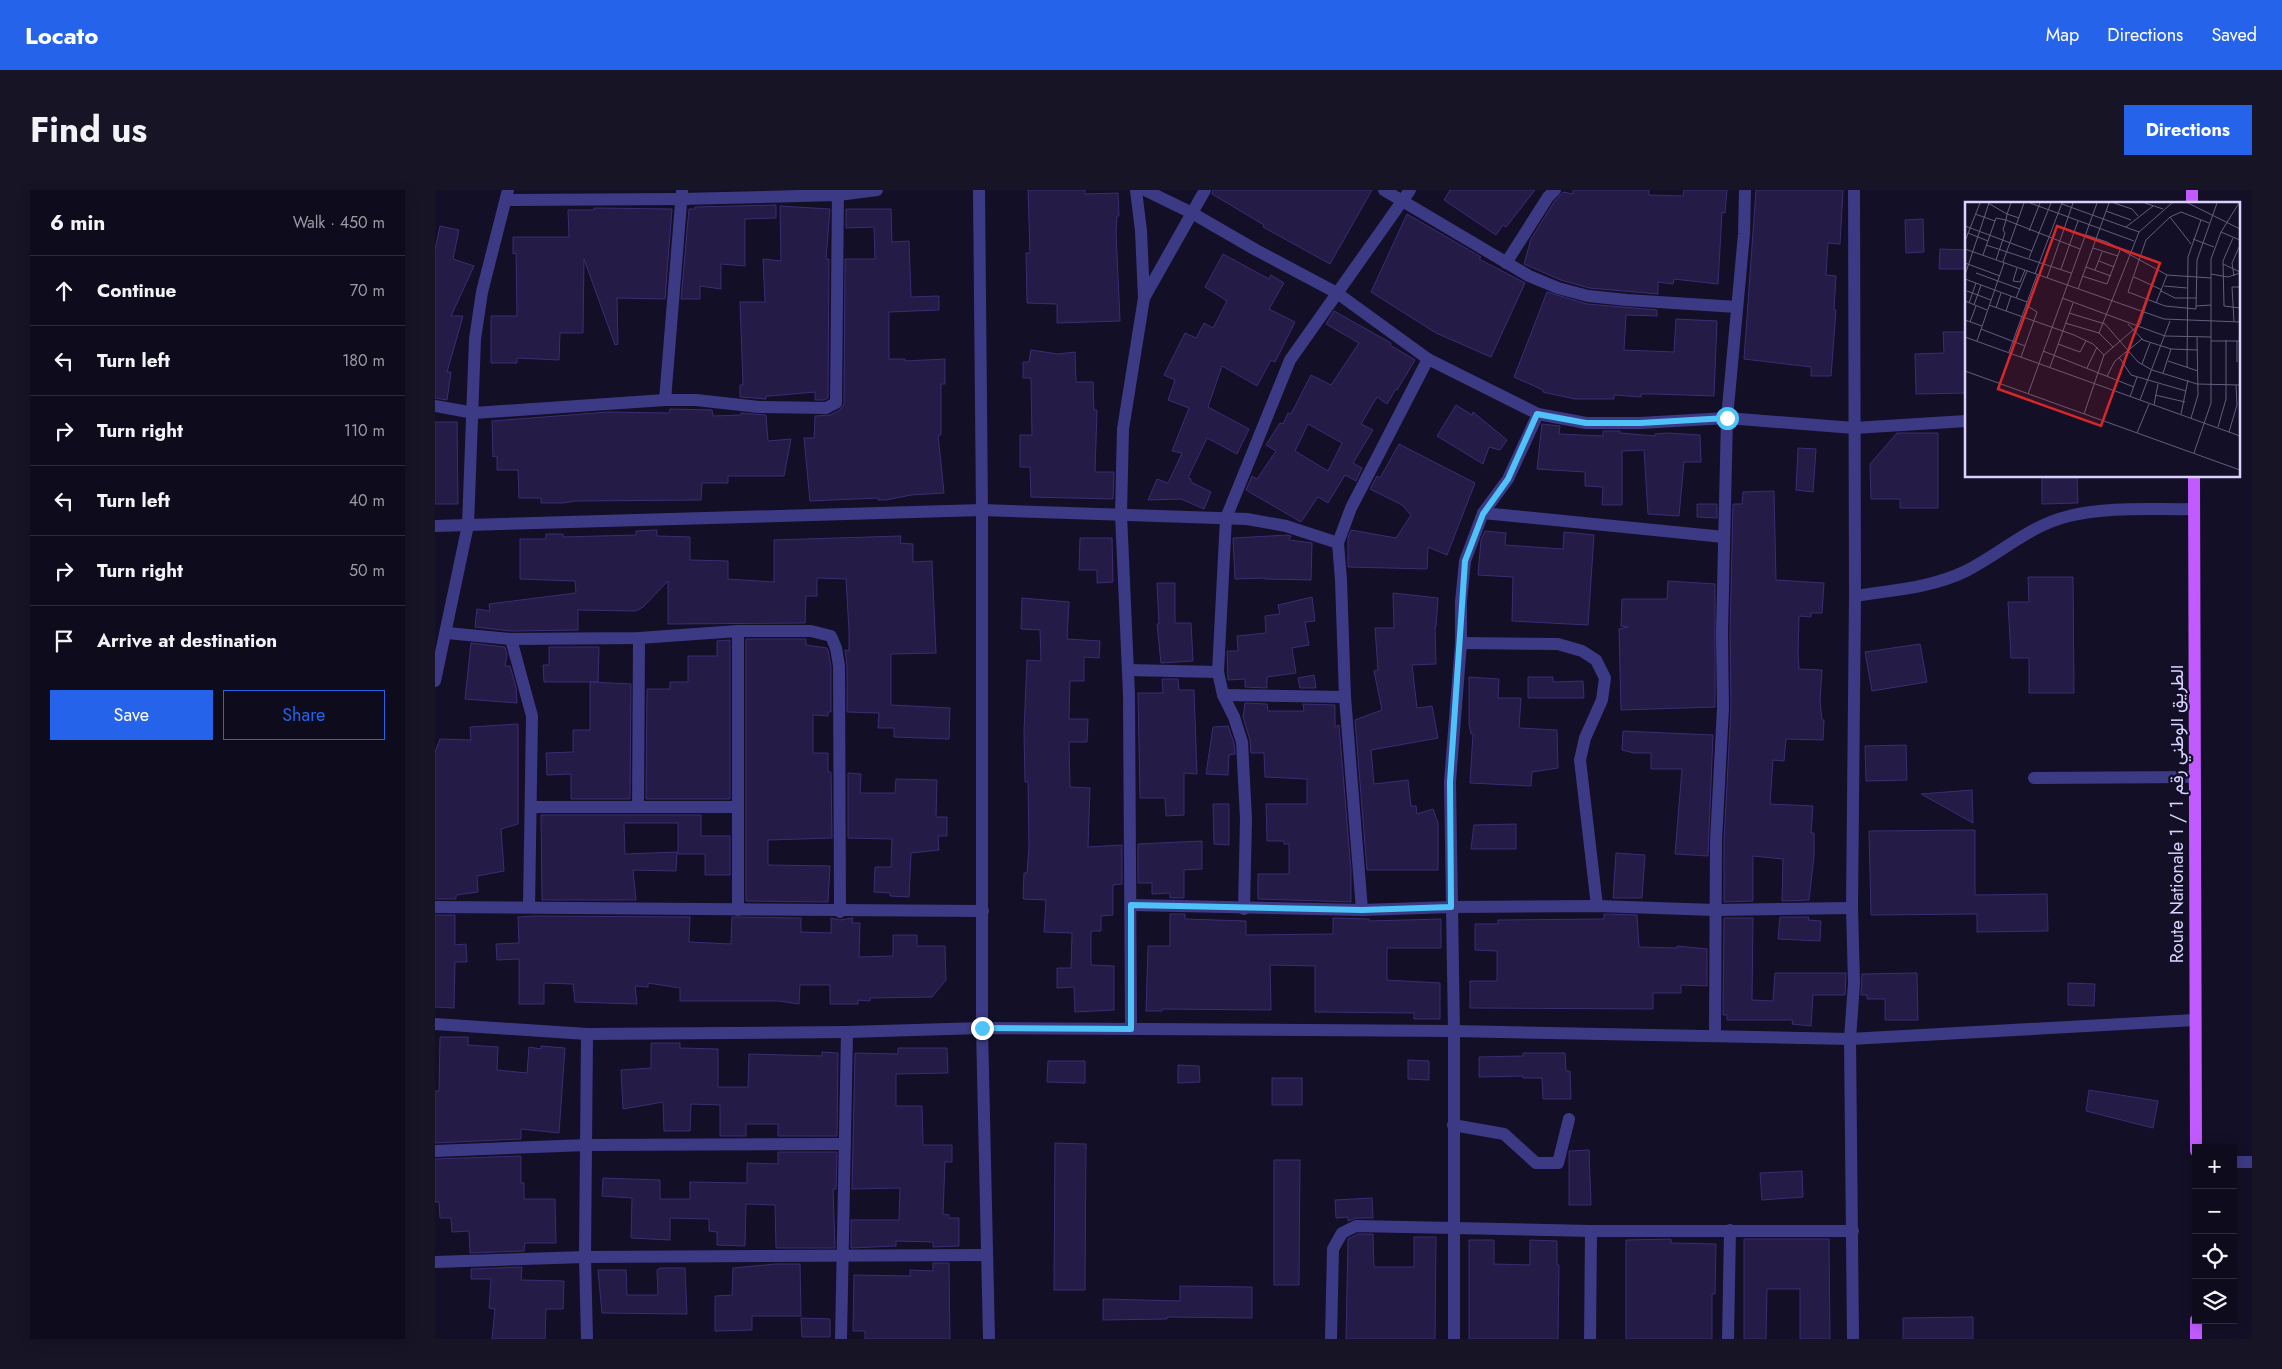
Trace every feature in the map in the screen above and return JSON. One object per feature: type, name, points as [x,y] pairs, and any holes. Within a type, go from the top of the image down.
[{"type":"main road","name":"Route Nationale 1 / الطريق الوطني رقم 1","points":[[2194,478],[2196,1144]]},
{"type":"main road","points":[[2196,1324],[2196,1339]]},
{"type":"street","points":[[435,681],[447,633],[467,526],[474,413],[475,339],[482,292],[507,195],[877,190]]},
{"type":"street","points":[[979,190],[982,510],[982,1028],[989,1339]]},
{"type":"street","points":[[1131,1029],[1128,670],[1121,514],[1123,429],[1144,298],[1141,231],[1136,190]]},
{"type":"street","points":[[1145,190],[1192,213],[1337,293],[1428,359],[1537,414],[1586,423],[1640,423],[1727,418],[1854,428],[1965,422]]},
{"type":"street","points":[[1144,298],[1205,190]]},
{"type":"street","points":[[1384,190],[1529,276],[1558,288],[1588,296],[1737,307]]},
{"type":"street","points":[[1244,909],[1246,819],[1241,742],[1234,716],[1223,695],[1217,672],[1226,518],[1290,360],[1410,190]]},
{"type":"street","points":[[1507,263],[1548,197],[1555,190]]},
{"type":"street","points":[[1715,1036],[1715,910],[1723,708],[1727,418],[1744,234],[1745,190]]},
{"type":"street","points":[[1853,1339],[1850,1039],[1854,983],[1852,908],[1855,596],[1854,190]]},
{"type":"street","points":[[435,406],[474,413],[665,400],[696,400],[759,407],[827,408],[836,403],[838,192]]},
{"type":"street","points":[[665,400],[681,194]]},
{"type":"street","points":[[1362,910],[1345,697],[1341,580],[1337,543],[1351,508],[1428,359]]},
{"type":"street","points":[[1454,1339],[1454,1031],[1450,782],[1461,643],[1460,622],[1465,561],[1483,514],[1508,479],[1537,414]]},
{"type":"street","points":[[1855,596],[1936,584],[1966,571],[2030,530],[2069,516],[2106,510],[2194,509]]},
{"type":"street","points":[[435,526],[982,510],[1226,518],[1262,521],[1286,526],[1337,543]]},
{"type":"street","points":[[1483,514],[1725,537]]},
{"type":"street","points":[[447,633],[511,639],[639,638],[738,632],[811,631],[831,636],[836,648],[839,666],[841,732],[840,912]]},
{"type":"street","points":[[737,910],[738,632]]},
{"type":"street","points":[[638,806],[639,638]]},
{"type":"street","points":[[511,639],[532,716],[529,907]]},
{"type":"street","points":[[1461,643],[1558,644],[1583,651],[1596,660],[1605,678],[1602,700],[1585,738],[1580,760],[1597,906]]},
{"type":"street","points":[[1128,670],[1217,672]]},
{"type":"street","points":[[1223,695],[1345,697]]},
{"type":"street","points":[[2034,778],[2194,777]]},
{"type":"street","points":[[531,807],[738,807]]},
{"type":"street","points":[[1131,905],[1244,909],[1362,910],[1597,906],[1715,910],[1852,908]]},
{"type":"street","points":[[435,907],[840,912],[983,911]]},
{"type":"street","points":[[435,1024],[587,1034],[847,1032],[982,1028],[1454,1031],[1850,1039],[2195,1020]]},
{"type":"street","points":[[841,1339],[841,1256],[847,1032]]},
{"type":"street","points":[[587,1034],[585,1257],[587,1339]]},
{"type":"street","points":[[1453,1124],[1504,1134],[1536,1163],[1558,1163],[1569,1119]]},
{"type":"street","points":[[435,1151],[587,1145],[845,1144]]},
{"type":"street","points":[[2237,1162],[2252,1162]]},
{"type":"street","points":[[1331,1339],[1333,1249],[1342,1233],[1356,1226],[1591,1231],[1853,1231]]},
{"type":"street","points":[[1728,1339],[1730,1230]]},
{"type":"street","points":[[1590,1339],[1591,1231]]},
{"type":"street","points":[[435,1262],[585,1257],[987,1255]]},
{"type":"building","points":[[1028,190],[1085,190],[1085,194],[1118,193],[1119,216],[1117,216],[1116,232],[1120,321],[1057,323],[1057,304],[1027,303],[1026,253],[1030,253]]},
{"type":"building","points":[[1213,190],[1372,190],[1330,264],[1263,227],[1264,225],[1212,194]]},
{"type":"building","points":[[1450,190],[1535,190],[1506,227],[1503,225],[1496,235],[1444,200]]},
{"type":"building","points":[[1573,190],[1649,190],[1649,195],[1683,196],[1684,190],[1727,190],[1725,213],[1722,212],[1718,284],[1674,279],[1673,284],[1658,282],[1658,294],[1589,288],[1561,280],[1524,264],[1531,239],[1554,202],[1563,192],[1573,194]]},
{"type":"building","points":[[1756,190],[1843,190],[1840,244],[1828,243],[1826,275],[1836,276],[1834,310],[1836,310],[1831,376],[1811,376],[1811,367],[1744,359]]},
{"type":"building","points":[[776,205],[776,218],[745,219],[745,266],[721,264],[721,289],[700,286],[700,299],[681,299],[689,209],[695,209],[695,207]]},
{"type":"building","points":[[780,206],[830,209],[826,259],[829,259],[828,398],[824,400],[815,400],[815,392],[766,396],[766,399],[740,397],[740,385],[743,385],[740,302],[765,302],[763,259],[781,261]]},
{"type":"building","points":[[594,208],[672,209],[665,299],[617,298],[618,344],[615,345],[584,259],[583,333],[560,333],[559,360],[517,358],[517,363],[491,363],[491,316],[517,316],[516,253],[513,254],[513,237],[569,237],[568,210],[594,210]]},
{"type":"building","points":[[846,209],[891,209],[892,242],[909,241],[911,297],[939,296],[939,310],[889,312],[889,359],[905,359],[905,361],[945,359],[945,384],[941,384],[941,435],[938,435],[944,493],[911,495],[886,500],[878,500],[878,498],[810,501],[804,438],[814,438],[815,416],[830,415],[840,410],[844,404],[845,259],[875,259],[874,227],[846,228]]},
{"type":"building","points":[[1407,214],[1481,257],[1479,259],[1525,283],[1491,357],[1436,333],[1371,292]]},
{"type":"building","points":[[1923,219],[1924,252],[1906,253],[1905,220]]},
{"type":"building","points":[[440,226],[459,230],[453,259],[474,266],[451,316],[463,316],[447,372],[451,372],[447,400],[435,398],[435,250]]},
{"type":"building","points":[[1940,249],[1965,250],[1965,269],[1939,269]]},
{"type":"building","points":[[1223,254],[1269,279],[1271,275],[1284,283],[1269,309],[1295,322],[1275,362],[1271,360],[1257,386],[1222,366],[1208,407],[1249,429],[1237,454],[1207,438],[1188,478],[1191,479],[1191,482],[1211,492],[1204,509],[1181,499],[1148,500],[1157,479],[1168,483],[1182,453],[1172,451],[1189,408],[1168,400],[1175,380],[1164,375],[1185,333],[1196,338],[1204,323],[1213,328],[1227,301],[1205,287]]},
{"type":"building","points":[[1547,292],[1587,304],[1657,310],[1657,316],[1626,315],[1624,350],[1674,352],[1676,319],[1717,321],[1714,396],[1641,394],[1641,397],[1614,395],[1614,399],[1575,399],[1543,392],[1543,390],[1514,377]]},
{"type":"building","points":[[1334,311],[1391,343],[1390,345],[1415,360],[1387,404],[1377,397],[1361,424],[1373,430],[1353,463],[1362,468],[1356,481],[1345,475],[1328,503],[1318,497],[1301,522],[1246,490],[1252,476],[1257,479],[1276,451],[1266,445],[1280,423],[1283,424],[1288,413],[1291,414],[1311,375],[1331,385],[1359,343],[1326,324]],"holes":[[[1308,424],[1342,443],[1328,471],[1295,451]]]},
{"type":"building","points":[[1943,332],[1965,332],[1965,393],[1916,394],[1915,354],[1944,353]]},
{"type":"building","points":[[1031,350],[1058,354],[1075,352],[1076,382],[1093,382],[1094,410],[1097,410],[1095,472],[1114,472],[1113,499],[1031,497],[1030,467],[1020,467],[1020,435],[1032,435],[1031,378],[1023,378],[1023,362],[1029,362]]},
{"type":"building","points":[[1456,405],[1472,415],[1473,412],[1507,440],[1500,450],[1489,447],[1483,464],[1437,436]]},
{"type":"building","points":[[670,409],[712,410],[713,416],[741,415],[741,413],[766,415],[768,441],[791,439],[784,476],[728,476],[728,483],[702,483],[701,500],[541,503],[541,498],[519,498],[518,470],[497,470],[497,456],[493,457],[492,421],[608,412],[669,413]]},
{"type":"building","points":[[435,422],[457,422],[458,504],[435,504]]},
{"type":"building","points":[[1542,424],[1560,426],[1559,434],[1603,436],[1603,431],[1620,431],[1620,433],[1655,436],[1655,434],[1667,433],[1700,435],[1701,462],[1684,462],[1679,516],[1648,514],[1644,450],[1622,451],[1622,505],[1602,505],[1603,487],[1585,486],[1585,472],[1537,469]]},
{"type":"building","points":[[1897,433],[1938,433],[1938,508],[1900,508],[1900,499],[1871,499],[1870,464]]},
{"type":"building","points":[[1399,444],[1475,483],[1447,555],[1428,547],[1427,569],[1348,567],[1348,538],[1351,530],[1396,538],[1411,515],[1402,505],[1370,489],[1377,476],[1380,478]]},
{"type":"building","points":[[1798,448],[1816,449],[1813,492],[1796,490]]},
{"type":"building","points":[[2042,478],[2077,478],[2078,503],[2042,504]]},
{"type":"building","points":[[1774,491],[1776,580],[1824,583],[1822,613],[1811,613],[1811,617],[1799,616],[1798,652],[1799,669],[1822,670],[1820,701],[1822,720],[1824,720],[1823,740],[1786,739],[1784,761],[1773,760],[1770,804],[1813,806],[1811,833],[1814,833],[1814,856],[1809,900],[1782,901],[1783,859],[1753,856],[1753,901],[1724,902],[1724,841],[1731,708],[1730,633],[1733,504],[1742,504],[1743,492]]},
{"type":"building","points":[[1697,504],[1717,504],[1717,518],[1697,517]]},
{"type":"building","points":[[657,530],[657,536],[690,537],[690,560],[728,561],[728,579],[774,582],[774,540],[901,536],[900,543],[913,544],[913,562],[932,561],[936,653],[891,654],[891,705],[950,708],[949,739],[894,737],[894,728],[878,728],[879,713],[847,712],[845,650],[849,651],[849,631],[846,579],[817,578],[817,596],[806,596],[805,623],[668,624],[668,581],[643,607],[636,611],[578,610],[578,630],[511,631],[475,627],[477,609],[490,611],[489,604],[576,593],[575,581],[520,579],[520,539],[546,539],[546,534],[563,534],[563,537],[636,535],[636,531]]},
{"type":"building","points":[[1485,531],[1506,533],[1505,545],[1563,549],[1564,532],[1594,535],[1588,625],[1512,621],[1513,577],[1478,575],[1481,540]]},
{"type":"building","points":[[1291,536],[1289,540],[1312,543],[1311,580],[1235,579],[1233,538]]},
{"type":"building","points":[[1080,538],[1112,538],[1113,582],[1097,583],[1097,570],[1079,570]]},
{"type":"building","points":[[2028,577],[2073,577],[2074,693],[2029,693],[2029,658],[2011,658],[2008,602],[2029,602]]},
{"type":"building","points":[[1668,581],[1715,584],[1715,707],[1621,710],[1619,629],[1628,627],[1621,626],[1622,599],[1667,599]]},
{"type":"building","points":[[1157,583],[1175,583],[1175,623],[1191,623],[1193,661],[1161,663],[1157,624],[1159,624]]},
{"type":"building","points":[[1393,593],[1438,598],[1435,627],[1436,664],[1412,665],[1417,708],[1432,706],[1438,738],[1371,750],[1374,784],[1408,780],[1411,806],[1416,806],[1417,814],[1433,809],[1438,823],[1438,870],[1367,870],[1355,720],[1382,710],[1374,671],[1378,670],[1375,628],[1394,628]]},
{"type":"building","points":[[1312,597],[1315,621],[1305,622],[1309,645],[1292,648],[1296,673],[1267,677],[1267,688],[1245,687],[1245,679],[1228,680],[1227,651],[1238,651],[1237,636],[1266,633],[1265,616],[1280,614],[1278,605]]},
{"type":"building","points":[[1022,598],[1069,602],[1067,639],[1100,641],[1099,658],[1084,657],[1084,681],[1070,681],[1069,719],[1088,719],[1087,742],[1069,742],[1070,787],[1090,788],[1088,847],[1122,845],[1122,884],[1113,885],[1113,915],[1101,916],[1101,931],[1091,931],[1091,965],[1114,966],[1114,1010],[1075,1012],[1074,987],[1057,988],[1057,968],[1071,968],[1072,933],[1044,932],[1046,900],[1023,899],[1024,873],[1027,873],[1029,847],[1028,782],[1025,782],[1024,731],[1027,660],[1041,661],[1040,630],[1021,629]]},
{"type":"building","points":[[746,639],[806,639],[806,645],[827,648],[828,650],[831,667],[831,712],[828,712],[828,716],[813,715],[813,753],[828,753],[828,772],[831,772],[832,838],[768,840],[768,865],[830,866],[828,902],[746,901]]},
{"type":"building","points":[[730,640],[730,799],[646,799],[647,689],[670,689],[670,682],[688,682],[688,656],[717,656],[717,641]]},
{"type":"building","points":[[471,643],[505,647],[507,655],[505,666],[510,666],[516,687],[517,703],[465,699]]},
{"type":"building","points":[[1920,644],[1927,682],[1872,691],[1865,652]]},
{"type":"building","points":[[549,647],[599,647],[598,682],[544,682],[543,665],[549,665]]},
{"type":"building","points":[[1314,675],[1316,688],[1300,688],[1298,678]]},
{"type":"building","points":[[1469,677],[1499,679],[1498,698],[1521,698],[1519,728],[1557,730],[1558,768],[1532,772],[1531,786],[1470,783],[1473,734],[1471,734],[1469,724]]},
{"type":"building","points":[[1528,677],[1553,677],[1553,682],[1583,681],[1584,698],[1528,698]]},
{"type":"building","points":[[1162,679],[1178,679],[1179,690],[1194,690],[1197,774],[1184,773],[1184,815],[1166,816],[1165,798],[1140,798],[1138,693],[1163,693]]},
{"type":"building","points":[[590,682],[631,684],[630,799],[571,799],[571,774],[547,775],[546,753],[573,752],[573,730],[590,730]]},
{"type":"building","points":[[1245,703],[1267,704],[1268,711],[1304,711],[1303,704],[1335,705],[1335,727],[1339,725],[1351,870],[1351,902],[1258,899],[1258,874],[1289,874],[1289,844],[1284,844],[1284,841],[1267,841],[1266,804],[1307,804],[1307,779],[1265,777],[1264,753],[1251,753],[1250,740],[1243,717]]},
{"type":"building","points":[[518,724],[518,824],[501,829],[504,871],[477,876],[478,892],[456,895],[456,899],[435,899],[435,752],[440,739],[471,740],[470,727]]},
{"type":"building","points":[[1228,726],[1234,743],[1235,754],[1229,755],[1228,775],[1206,774],[1213,727]]},
{"type":"building","points":[[1623,731],[1713,735],[1708,856],[1675,854],[1682,769],[1651,769],[1651,753],[1634,753],[1622,750]]},
{"type":"building","points":[[1906,745],[1907,780],[1866,781],[1865,746]]},
{"type":"building","points":[[848,773],[861,774],[860,793],[895,793],[896,779],[937,780],[936,817],[947,817],[947,836],[938,836],[939,850],[911,853],[909,897],[890,896],[890,893],[874,892],[875,867],[891,867],[892,839],[848,838]]},
{"type":"building","points":[[1972,790],[1973,823],[1921,794]]},
{"type":"building","points":[[1213,804],[1229,804],[1229,845],[1214,844]]},
{"type":"building","points":[[541,815],[701,815],[701,836],[730,836],[730,875],[705,875],[705,854],[678,854],[678,823],[624,823],[625,854],[677,852],[676,871],[633,870],[636,900],[542,900]]},
{"type":"building","points":[[1516,824],[1516,849],[1471,849],[1474,825]]},
{"type":"building","points":[[1975,830],[1975,895],[2047,894],[2048,931],[1977,932],[1977,914],[1871,915],[1869,831]]},
{"type":"building","points":[[1202,841],[1202,869],[1184,870],[1184,898],[1170,898],[1170,893],[1152,894],[1152,883],[1138,883],[1138,844]]},
{"type":"building","points":[[1616,853],[1645,855],[1642,898],[1613,898]]},
{"type":"building","points":[[1170,914],[1185,914],[1185,919],[1246,921],[1246,935],[1333,934],[1333,918],[1369,919],[1369,921],[1441,919],[1441,948],[1387,948],[1387,980],[1440,983],[1440,1019],[1414,1019],[1414,1013],[1315,1012],[1315,966],[1270,965],[1271,1010],[1162,1009],[1162,1011],[1146,1011],[1148,946],[1170,946]]},
{"type":"building","points":[[1604,914],[1637,915],[1639,947],[1677,948],[1677,946],[1707,949],[1707,986],[1681,985],[1681,993],[1653,993],[1653,1009],[1470,1008],[1470,981],[1497,981],[1497,951],[1475,950],[1475,924],[1498,924],[1498,920],[1604,919]]},
{"type":"building","points":[[435,915],[455,915],[455,945],[466,944],[467,962],[455,962],[454,1008],[435,1007]]},
{"type":"building","points":[[518,917],[690,917],[689,942],[731,944],[732,917],[801,918],[801,932],[831,933],[831,918],[840,920],[853,918],[852,923],[860,923],[859,957],[893,956],[893,935],[917,935],[917,946],[945,946],[946,980],[932,997],[870,998],[870,1001],[858,1000],[858,1004],[830,1004],[830,985],[800,985],[799,1004],[779,1001],[680,1001],[680,988],[648,983],[648,987],[635,986],[637,1004],[575,1002],[573,984],[544,983],[544,1004],[519,1004],[519,959],[497,960],[496,944],[519,943]]},
{"type":"building","points":[[1780,917],[1809,917],[1808,920],[1821,921],[1820,941],[1778,939]]},
{"type":"building","points":[[1724,918],[1753,918],[1752,1000],[1773,1001],[1775,973],[1846,973],[1845,995],[1813,995],[1811,1026],[1792,1024],[1793,1020],[1727,1020],[1727,1015],[1723,1015]]},
{"type":"building","points":[[1917,973],[1918,1020],[1885,1020],[1885,999],[1867,999],[1867,995],[1861,995],[1862,974]]},
{"type":"building","points":[[2068,983],[2095,984],[2094,1006],[2068,1005]]},
{"type":"building","points":[[440,1037],[468,1037],[468,1045],[498,1047],[497,1070],[527,1073],[529,1047],[541,1049],[541,1046],[565,1048],[559,1133],[521,1129],[521,1139],[435,1143],[435,1091],[439,1091]]},
{"type":"building","points":[[651,1043],[680,1043],[680,1048],[718,1049],[718,1087],[748,1087],[749,1054],[822,1056],[822,1052],[838,1053],[837,1136],[778,1136],[778,1124],[746,1124],[746,1136],[720,1136],[720,1105],[691,1104],[690,1131],[664,1131],[663,1102],[623,1109],[621,1070],[651,1068]]},
{"type":"building","points":[[898,1048],[947,1048],[948,1073],[896,1074],[896,1106],[922,1106],[923,1145],[952,1145],[952,1162],[945,1162],[943,1214],[949,1215],[949,1218],[959,1218],[959,1246],[933,1247],[933,1242],[896,1241],[896,1246],[851,1248],[851,1220],[899,1220],[900,1188],[852,1189],[855,1053],[898,1054]]},
{"type":"building","points":[[1523,1053],[1565,1053],[1566,1071],[1570,1071],[1571,1099],[1543,1099],[1542,1078],[1523,1078],[1523,1076],[1479,1077],[1479,1057],[1523,1056]]},
{"type":"building","points":[[1408,1060],[1429,1061],[1429,1080],[1408,1079]]},
{"type":"building","points":[[1048,1061],[1085,1061],[1085,1083],[1047,1082]]},
{"type":"building","points":[[1178,1065],[1199,1066],[1200,1082],[1178,1083]]},
{"type":"building","points":[[1272,1078],[1302,1078],[1302,1105],[1272,1105]]},
{"type":"building","points":[[2089,1090],[2158,1101],[2153,1128],[2086,1111]]},
{"type":"building","points":[[1055,1143],[1086,1144],[1085,1290],[1054,1290]]},
{"type":"building","points":[[1589,1150],[1591,1205],[1569,1205],[1569,1151]]},
{"type":"building","points":[[778,1152],[837,1152],[836,1189],[833,1189],[835,1248],[776,1248],[775,1205],[746,1204],[745,1246],[717,1245],[717,1232],[709,1231],[709,1219],[670,1218],[670,1240],[631,1238],[632,1198],[602,1196],[603,1178],[660,1180],[660,1199],[690,1199],[690,1182],[747,1183],[747,1163],[778,1164]]},
{"type":"building","points":[[521,1156],[521,1183],[524,1183],[524,1199],[555,1199],[556,1243],[525,1243],[524,1251],[470,1253],[469,1231],[452,1232],[451,1218],[440,1218],[439,1202],[435,1202],[435,1159]]},
{"type":"building","points":[[1274,1160],[1300,1160],[1299,1285],[1274,1285]]},
{"type":"building","points":[[1802,1171],[1803,1197],[1762,1200],[1760,1173]]},
{"type":"building","points":[[1372,1198],[1373,1218],[1356,1218],[1348,1221],[1348,1217],[1336,1218],[1335,1200]]},
{"type":"building","points":[[1358,1234],[1373,1234],[1374,1267],[1414,1267],[1414,1237],[1436,1237],[1435,1339],[1346,1339],[1348,1239]]},
{"type":"building","points":[[1671,1239],[1671,1243],[1716,1244],[1715,1294],[1712,1294],[1712,1339],[1626,1339],[1626,1240]]},
{"type":"building","points":[[1744,1239],[1829,1239],[1830,1339],[1800,1339],[1800,1289],[1767,1289],[1766,1339],[1744,1339]]},
{"type":"building","points":[[1469,1240],[1494,1240],[1494,1264],[1530,1265],[1530,1240],[1557,1241],[1557,1265],[1559,1265],[1558,1339],[1469,1339]]},
{"type":"building","points":[[933,1263],[949,1263],[950,1339],[865,1339],[865,1331],[853,1331],[854,1275],[910,1276],[910,1270],[933,1271]]},
{"type":"building","points":[[800,1264],[801,1316],[752,1316],[752,1330],[715,1331],[715,1296],[732,1295],[733,1268]]},
{"type":"building","points":[[522,1267],[521,1280],[564,1281],[563,1309],[546,1309],[545,1339],[492,1339],[495,1309],[489,1308],[491,1279],[471,1279],[471,1269]]},
{"type":"building","points":[[660,1268],[685,1268],[687,1314],[602,1313],[598,1270],[626,1270],[627,1295],[658,1295],[657,1270]]},
{"type":"building","points":[[1180,1286],[1252,1287],[1252,1318],[1167,1317],[1167,1319],[1103,1320],[1103,1299],[1180,1301]]},
{"type":"building","points":[[1973,1317],[1973,1339],[1903,1339],[1903,1318]]},
{"type":"building","points":[[801,1318],[830,1319],[830,1337],[802,1337]]},
{"type":"route","points":[[982,1028],[1131,1029],[1131,905],[1244,909],[1362,910],[1451,907],[1450,782],[1461,643],[1460,622],[1465,561],[1483,514],[1508,479],[1537,414],[1586,423],[1640,423],[1727,418]]}]
